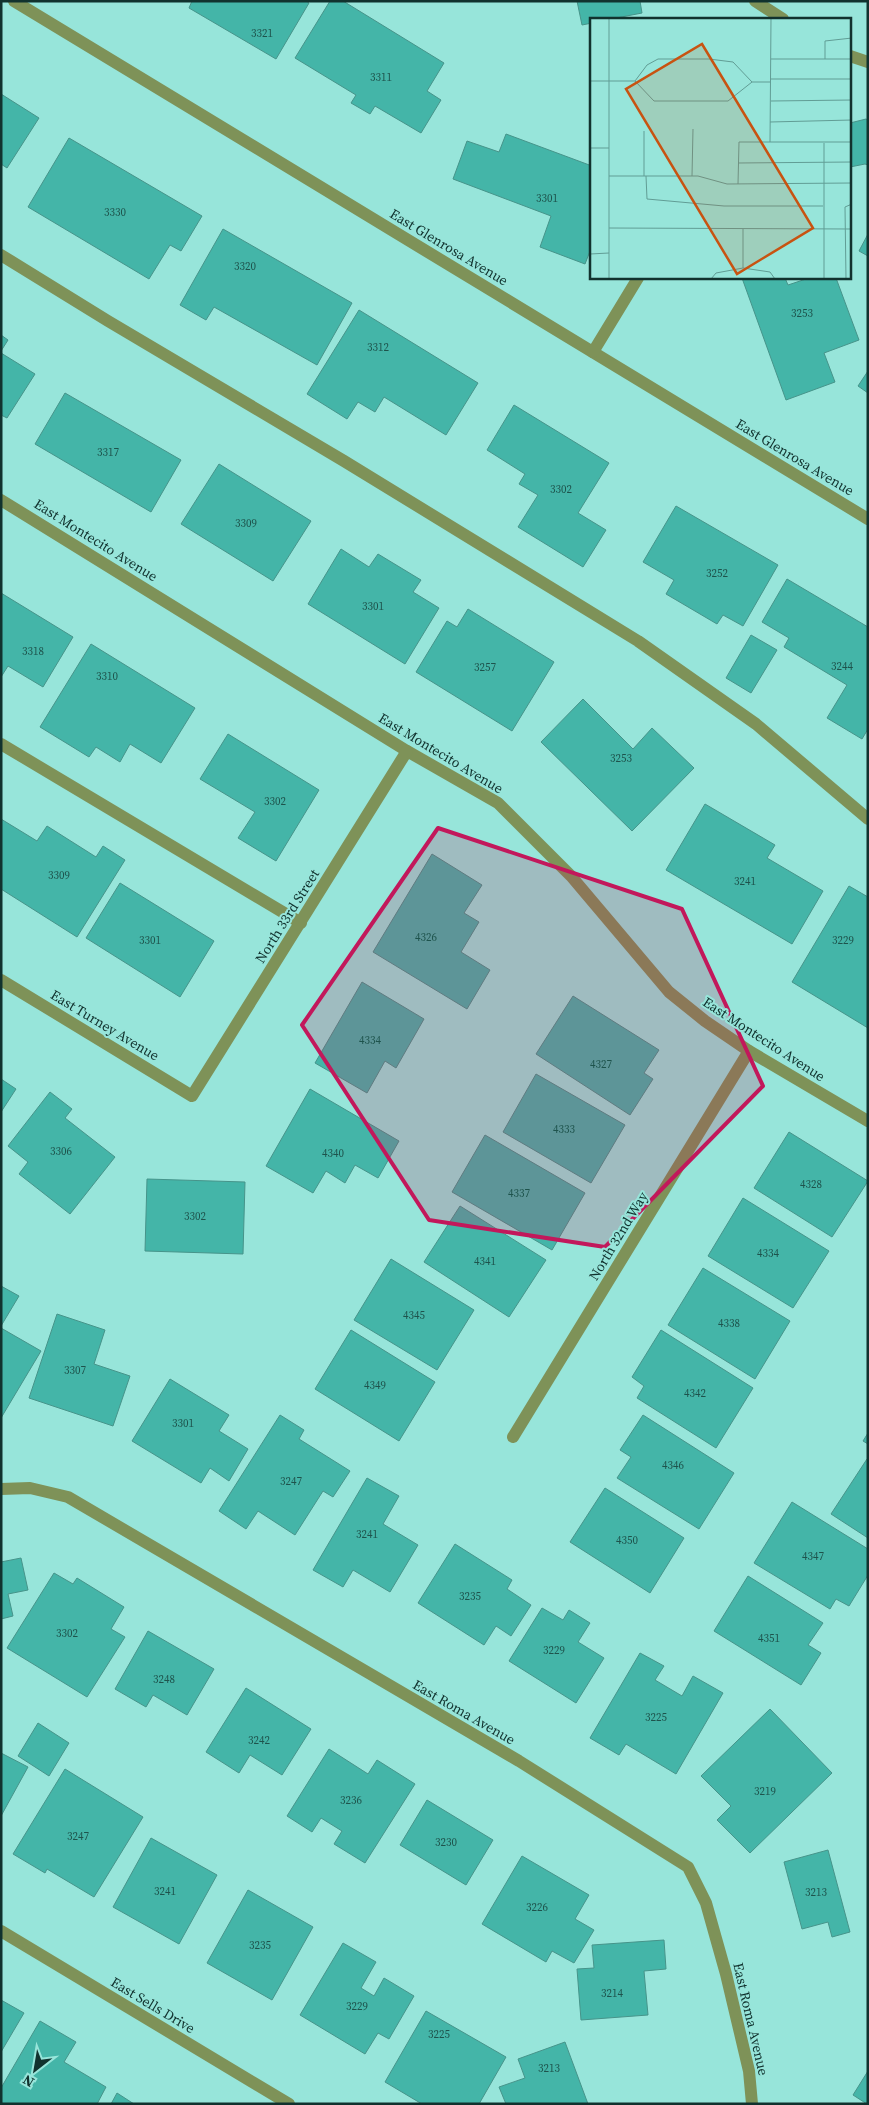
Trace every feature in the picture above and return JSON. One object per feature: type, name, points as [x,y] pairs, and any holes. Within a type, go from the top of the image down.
[{"type":"street","name":"East Glenrosa Avenue","points":[[14,1],[868,519]]},
{"type":"street","points":[[754,1],[781,18]]},
{"type":"street","points":[[852,57],[868,62]]},
{"type":"street","points":[[1,255],[344,461],[638,641],[756,724],[868,819]]},
{"type":"street","points":[[592,352],[637,279]]},
{"type":"street","name":"East Montecito Avenue","points":[[1,500],[407,751],[498,804],[571,876],[669,992],[705,1021],[749,1051],[868,1121]]},
{"type":"street","points":[[1,744],[301,923]]},
{"type":"street","name":"North 33rd Street","points":[[192,1096],[407,751]]},
{"type":"street","name":"East Turney Avenue","points":[[1,980],[192,1096]]},
{"type":"street","name":"North 32nd Way","points":[[513,1437],[749,1051]]},
{"type":"street","name":"East Roma Avenue","points":[[1,1489],[30,1488],[68,1497],[519,1761],[688,1867],[706,1903],[726,1974],[749,2071],[752,2104]]},
{"type":"street","name":"East Sells Drive","points":[[1,1931],[289,2104]]},
{"type":"highlighted area","points":[[438,828],[682,909],[763,1086],[605,1247],[429,1220],[302,1025]]},
{"type":"building","points":[[192,1],[306,1],[309,3],[276,59],[189,8]]},
{"type":"building","points":[[330,1],[343,1],[444,63],[427,91],[441,100],[421,133],[375,106],[370,114],[351,103],[356,95],[295,58]]},
{"type":"building","points":[[577,1],[640,1],[642,13],[616,18],[590,18],[590,23],[582,25]]},
{"type":"building","points":[[1,94],[39,118],[7,168],[1,164]]},
{"type":"building","points":[[868,120],[868,165],[852,167],[852,122]]},
{"type":"building","points":[[506,134],[590,165],[590,251],[585,264],[540,247],[551,216],[453,179],[467,141],[499,152]]},
{"type":"building","points":[[69,138],[202,216],[181,251],[170,245],[149,279],[28,207]]},
{"type":"building","points":[[223,229],[352,303],[317,365],[214,307],[206,320],[180,305]]},
{"type":"building","points":[[868,234],[868,256],[859,251]]},
{"type":"building","points":[[742,279],[785,279],[788,285],[806,279],[836,279],[859,340],[824,353],[835,382],[786,400]]},
{"type":"building","points":[[359,310],[478,383],[446,435],[384,397],[375,412],[358,402],[347,419],[307,394]]},
{"type":"building","points":[[1,335],[8,340],[1,351]]},
{"type":"building","points":[[1,353],[35,374],[7,418],[1,415]]},
{"type":"building","points":[[868,371],[868,393],[858,386]]},
{"type":"building","points":[[65,393],[181,460],[151,512],[35,444]]},
{"type":"building","points":[[514,405],[609,463],[578,513],[606,530],[583,567],[518,527],[538,495],[519,484],[525,474],[487,450]]},
{"type":"building","points":[[219,464],[311,521],[273,581],[181,524]]},
{"type":"building","points":[[676,506],[778,565],[743,626],[723,615],[717,624],[666,594],[674,580],[643,562]]},
{"type":"building","points":[[341,549],[369,567],[378,554],[421,580],[413,592],[439,608],[405,664],[308,604]]},
{"type":"building","points":[[787,579],[868,627],[868,729],[862,739],[827,718],[847,685],[784,647],[789,638],[762,622]]},
{"type":"building","points":[[1,593],[73,637],[43,687],[8,666],[1,677]]},
{"type":"building","points":[[468,609],[554,662],[512,731],[416,672],[447,621],[457,627]]},
{"type":"building","points":[[751,635],[777,650],[751,693],[726,678]]},
{"type":"building","points":[[91,644],[195,708],[161,763],[130,744],[120,762],[96,747],[89,757],[40,727]]},
{"type":"building","points":[[583,699],[633,749],[652,728],[694,768],[632,831],[541,742]]},
{"type":"building","points":[[228,734],[319,790],[276,861],[238,838],[255,812],[200,779]]},
{"type":"building","points":[[705,804],[775,845],[767,858],[823,891],[792,944],[666,870]]},
{"type":"building","points":[[1,819],[37,841],[47,826],[96,857],[103,846],[125,860],[77,937],[1,889]]},
{"type":"building","points":[[432,854],[482,885],[464,913],[479,922],[461,952],[490,970],[467,1009],[373,952]]},
{"type":"building","points":[[120,883],[214,941],[180,997],[86,938]]},
{"type":"building","points":[[849,886],[868,897],[868,1028],[792,982]]},
{"type":"building","points":[[362,982],[424,1019],[396,1068],[385,1061],[367,1093],[315,1063]]},
{"type":"building","points":[[573,996],[659,1050],[644,1073],[653,1079],[630,1115],[536,1054]]},
{"type":"building","points":[[536,1074],[625,1125],[591,1183],[503,1132]]},
{"type":"building","points":[[1,1079],[16,1089],[1,1112]]},
{"type":"building","points":[[310,1089],[399,1141],[378,1178],[355,1165],[345,1183],[326,1171],[313,1193],[266,1166]]},
{"type":"building","points":[[50,1092],[72,1109],[65,1118],[115,1157],[70,1214],[19,1174],[28,1162],[8,1146]]},
{"type":"building","points":[[789,1132],[868,1181],[832,1237],[754,1188]]},
{"type":"building","points":[[485,1135],[585,1193],[552,1250],[452,1192]]},
{"type":"building","points":[[147,1179],[245,1182],[243,1254],[145,1251]]},
{"type":"building","points":[[743,1198],[829,1251],[793,1308],[708,1256]]},
{"type":"building","points":[[460,1206],[546,1260],[509,1317],[424,1262]]},
{"type":"building","points":[[391,1259],[474,1310],[437,1370],[354,1320]]},
{"type":"building","points":[[703,1268],[790,1321],[755,1379],[668,1325]]},
{"type":"building","points":[[1,1286],[19,1296],[1,1326]]},
{"type":"building","points":[[57,1314],[105,1330],[94,1364],[130,1376],[113,1426],[29,1398]]},
{"type":"building","points":[[1,1328],[41,1351],[1,1418]]},
{"type":"building","points":[[351,1330],[435,1382],[399,1441],[315,1389]]},
{"type":"building","points":[[661,1330],[753,1388],[716,1448],[637,1398],[644,1386],[632,1377]]},
{"type":"building","points":[[170,1379],[229,1415],[219,1431],[248,1449],[229,1481],[210,1468],[201,1483],[132,1441]]},
{"type":"building","points":[[280,1415],[304,1430],[299,1439],[350,1471],[333,1497],[323,1491],[295,1535],[258,1511],[246,1529],[219,1511]]},
{"type":"building","points":[[643,1415],[734,1473],[699,1529],[617,1478],[631,1457],[620,1450]]},
{"type":"building","points":[[868,1433],[868,1444],[863,1441]]},
{"type":"building","points":[[868,1459],[868,1538],[831,1514]]},
{"type":"building","points":[[367,1478],[399,1496],[383,1524],[418,1545],[390,1592],[353,1570],[343,1587],[313,1570]]},
{"type":"building","points":[[605,1488],[684,1538],[650,1593],[570,1542]]},
{"type":"building","points":[[792,1502],[868,1549],[868,1575],[849,1606],[836,1599],[830,1609],[754,1563]]},
{"type":"building","points":[[455,1544],[512,1580],[507,1589],[531,1605],[511,1636],[496,1626],[484,1645],[418,1603]]},
{"type":"building","points":[[21,1558],[28,1590],[8,1594],[13,1616],[1,1619],[1,1562]]},
{"type":"building","points":[[54,1573],[73,1584],[77,1578],[124,1607],[111,1629],[125,1637],[87,1697],[7,1648]]},
{"type":"building","points":[[748,1576],[823,1623],[808,1645],[821,1653],[801,1685],[714,1631]]},
{"type":"building","points":[[542,1608],[563,1620],[569,1610],[590,1623],[578,1642],[604,1658],[576,1703],[509,1661]]},
{"type":"building","points":[[148,1631],[214,1669],[187,1715],[153,1695],[146,1707],[115,1689]]},
{"type":"building","points":[[640,1653],[664,1666],[655,1680],[682,1696],[693,1676],[723,1693],[676,1774],[626,1744],[619,1755],[590,1738]]},
{"type":"building","points":[[246,1688],[311,1729],[282,1775],[250,1755],[239,1773],[206,1752]]},
{"type":"building","points":[[770,1709],[832,1773],[750,1853],[717,1820],[731,1806],[701,1776]]},
{"type":"building","points":[[38,1723],[69,1743],[49,1776],[18,1756]]},
{"type":"building","points":[[329,1749],[368,1774],[377,1760],[415,1784],[365,1863],[334,1844],[342,1831],[321,1818],[312,1832],[287,1816]]},
{"type":"building","points":[[1,1753],[28,1767],[1,1816]]},
{"type":"building","points":[[65,1769],[143,1817],[94,1897],[47,1869],[45,1873],[13,1854]]},
{"type":"building","points":[[427,1800],[493,1840],[466,1885],[400,1845]]},
{"type":"building","points":[[151,1838],[217,1875],[179,1944],[113,1907]]},
{"type":"building","points":[[828,1850],[850,1932],[832,1937],[828,1922],[802,1929],[784,1862]]},
{"type":"building","points":[[522,1856],[589,1895],[575,1919],[594,1930],[574,1963],[552,1951],[546,1962],[482,1924]]},
{"type":"building","points":[[248,1890],[313,1927],[272,2000],[207,1963]]},
{"type":"building","points":[[664,1940],[666,1969],[644,1971],[648,2015],[581,2020],[577,1969],[594,1968],[592,1945]]},
{"type":"building","points":[[343,1943],[376,1962],[361,1988],[374,1996],[384,1978],[414,1996],[389,2039],[378,2033],[365,2054],[300,2015]]},
{"type":"building","points":[[1,2000],[24,2013],[1,2052]]},
{"type":"building","points":[[426,2011],[506,2057],[479,2104],[422,2104],[385,2082]]},
{"type":"building","points":[[40,2021],[76,2042],[64,2062],[106,2087],[97,2104],[1,2104],[1,2088]]},
{"type":"building","points":[[565,2042],[588,2104],[506,2104],[499,2087],[525,2078],[518,2059]]},
{"type":"building","points":[[868,2071],[868,2104],[867,2104],[853,2095]]},
{"type":"building","points":[[117,2093],[134,2104],[111,2104]]}]
